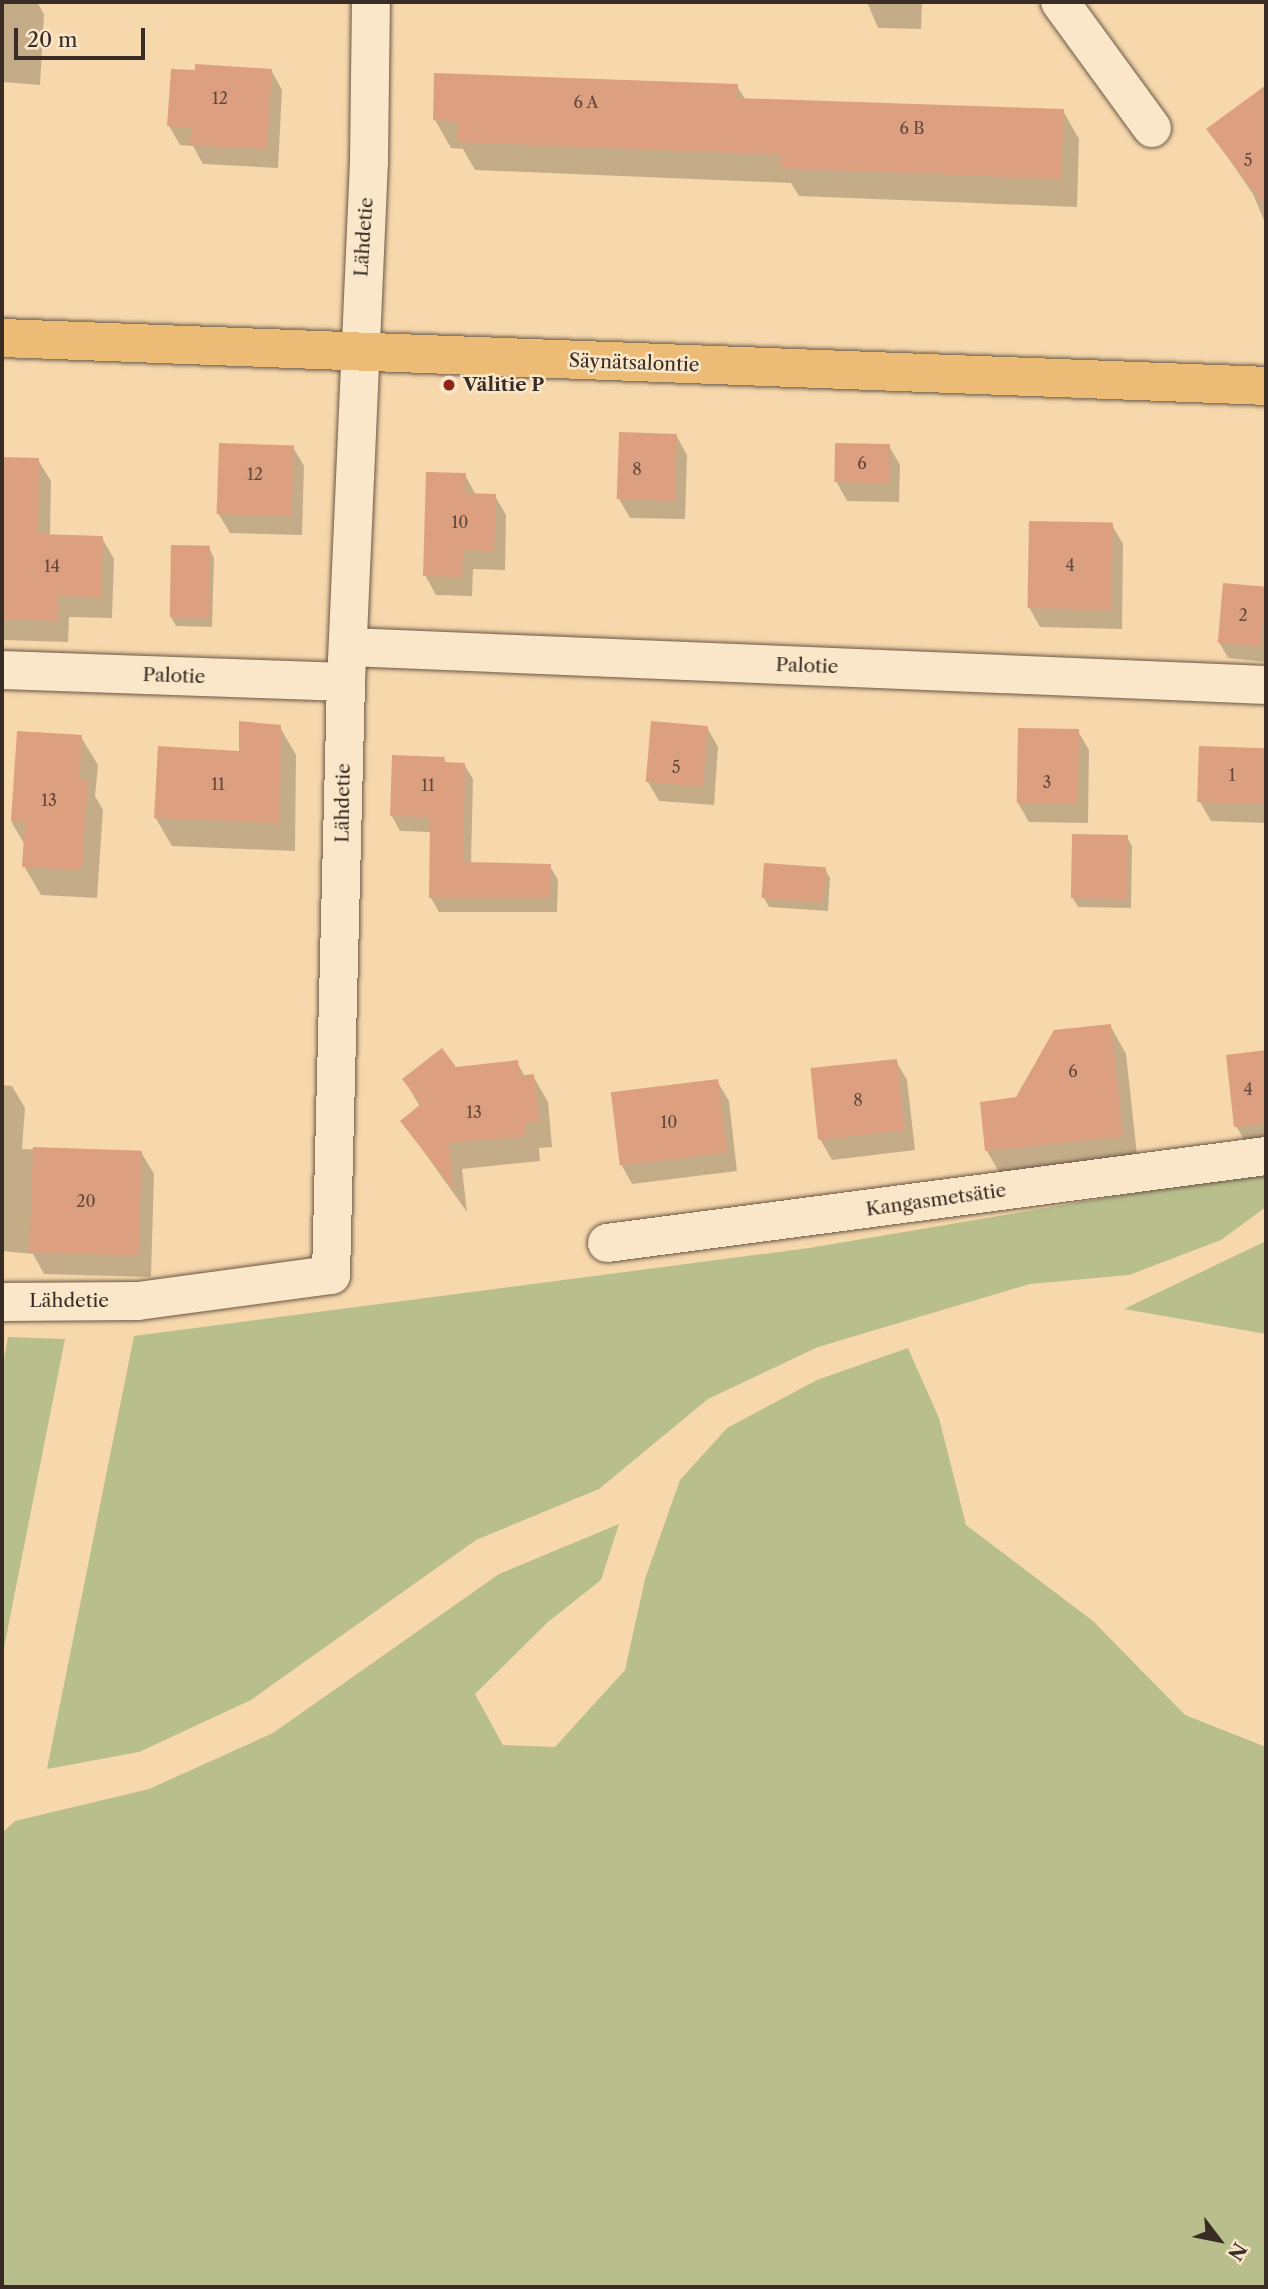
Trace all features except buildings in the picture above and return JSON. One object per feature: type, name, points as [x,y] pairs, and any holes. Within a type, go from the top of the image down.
[{"type":"main road","name":"Säynätsalontie","points":[[2,338],[1266,386]]},
{"type":"street","name":"Lähdetie","points":[[2,1302],[138,1301],[331,1275],[347,664],[361,352],[371,2]]},
{"type":"street","points":[[1060,2],[1152,128]]},
{"type":"street","name":"Palotie","points":[[2,670],[347,664],[1266,685]]},
{"type":"street","name":"Kangasmetsätie","points":[[607,1243],[1266,1156]]},
{"type":"green space","points":[[1266,1171],[1266,1207],[1221,1240],[1129,1275],[1030,1284],[818,1347],[708,1399],[599,1489],[476,1540],[251,1700],[139,1752],[47,1769],[134,1336],[809,1248]]},
{"type":"green space","points":[[1266,1241],[1266,1334],[1124,1309]]},
{"type":"green space","points":[[8,1337],[65,1339],[2,1658],[2,1369]]},
{"type":"green space","points":[[908,1348],[939,1418],[966,1525],[1093,1621],[1185,1715],[1266,1747],[1266,2287],[2,2287],[2,1833],[15,1821],[149,1789],[273,1733],[499,1574],[619,1524],[601,1580],[548,1622],[475,1694],[503,1745],[555,1747],[625,1670],[645,1579],[680,1480],[727,1428],[817,1380]]},
{"type":"place","name":"Välitie P","points":[[449,385]]}]
